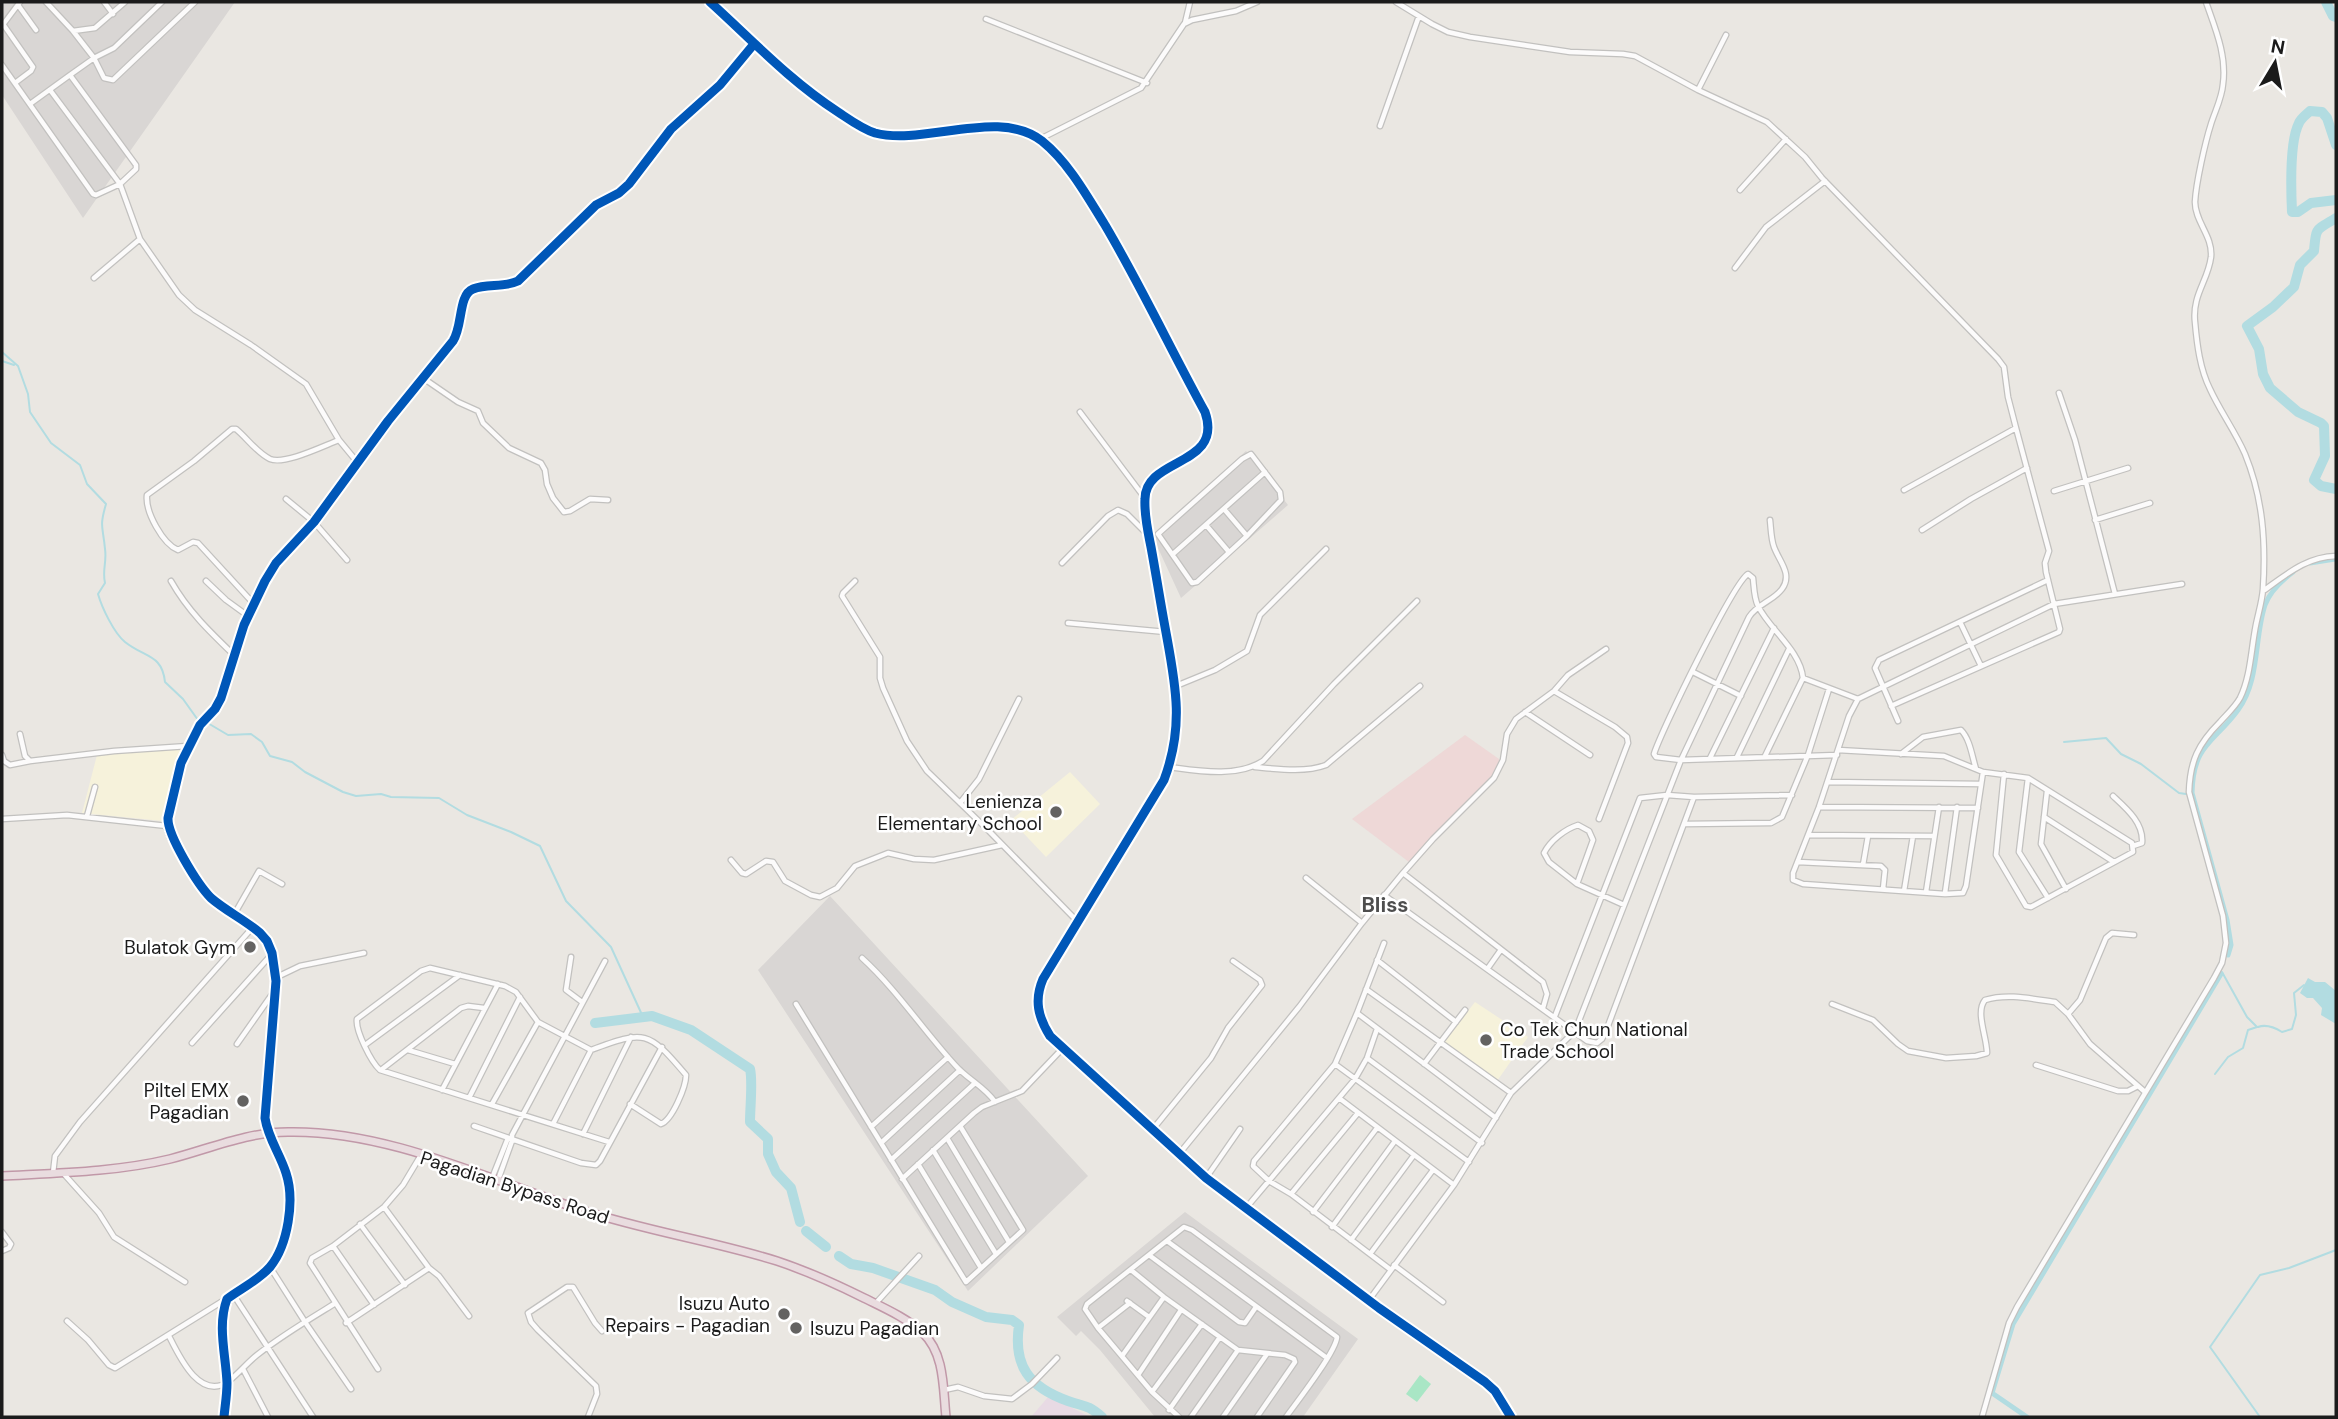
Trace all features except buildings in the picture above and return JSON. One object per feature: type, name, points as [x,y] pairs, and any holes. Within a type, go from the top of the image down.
[{"type":"highway","name":"Pagadian Bypass Road","points":[[2,1176],[131,1166],[268,1133],[350,1136],[421,1155],[617,1221],[778,1262],[820,1278],[875,1304],[920,1331],[931,1341],[938,1354],[947,1417]]},
{"type":"street","points":[[46,2],[94,58],[104,78],[113,80],[195,2]]},
{"type":"street","points":[[104,2],[113,14]]},
{"type":"street","points":[[73,31],[95,28],[125,2]]},
{"type":"street","points":[[30,104],[94,58],[114,48],[162,2]]},
{"type":"street","points":[[710,2],[808,92],[862,128],[875,133],[914,136],[989,126],[1006,127],[1040,139],[1064,163],[1085,191],[1126,262],[1209,422],[1210,430],[1203,444],[1194,453],[1151,481],[1144,497],[1149,540],[1176,686],[1177,723],[1169,767],[1157,794],[1043,979],[1037,1000],[1044,1026],[1050,1036],[1206,1178],[1369,1300],[1485,1382],[1495,1391],[1511,1417]]},
{"type":"street","points":[[1040,139],[1118,101],[1147,83],[1185,24],[1191,2]]},
{"type":"street","points":[[1185,24],[1192,20],[1236,11],[1257,2]]},
{"type":"street","points":[[1396,2],[1448,32],[1577,53],[1629,55],[1767,122],[1998,359],[2004,368],[2011,411],[2049,551],[2045,566],[2060,631],[1891,706]]},
{"type":"street","points":[[1982,1417],[2009,1323],[2017,1307],[2222,963],[2226,943],[2223,916],[2189,792],[2190,774],[2197,750],[2240,697],[2247,676],[2263,592],[2264,545],[2262,506],[2245,456],[2203,373],[2194,323],[2196,297],[2211,255],[2209,237],[2196,209],[2196,195],[2207,138],[2221,96],[2224,76],[2222,52],[2206,2]]},
{"type":"street","points":[[15,83],[33,67],[3,25],[19,3],[36,30]]},
{"type":"street","points":[[1380,126],[1419,16]]},
{"type":"street","points":[[986,19],[1147,83]]},
{"type":"street","points":[[1698,90],[1726,36]]},
{"type":"street","points":[[67,1321],[115,1368],[227,1299],[270,1266],[286,1232],[291,1198],[286,1171],[268,1133],[265,1109],[275,990],[272,953],[267,941],[253,927],[206,893],[167,826],[174,786],[188,746],[200,725],[218,705],[254,604],[276,564],[314,522],[457,334],[462,302],[469,290],[518,281],[596,205],[619,193],[629,184],[671,129],[720,85],[754,44]]},
{"type":"street","points":[[2,65],[96,195],[120,184],[136,166],[70,75]]},
{"type":"street","points":[[50,90],[120,184],[140,239],[187,303],[306,384],[339,440],[358,464]]},
{"type":"street","points":[[1740,190],[1786,139]]},
{"type":"street","points":[[1735,268],[1766,227],[1825,181]]},
{"type":"street","points":[[94,278],[140,239]]},
{"type":"street","points":[[423,378],[458,402],[478,411],[486,427],[513,451],[541,463],[553,498],[564,512],[590,499],[608,500]]},
{"type":"street","points":[[2059,393],[2076,440],[2115,594]]},
{"type":"street","points":[[1080,412],[1144,497]]},
{"type":"street","points":[[1904,490],[2016,428]]},
{"type":"street","points":[[254,604],[197,542],[178,550],[171,546],[153,518],[146,502],[148,495],[232,429],[236,429],[274,460],[291,458],[339,440]]},
{"type":"street","points":[[1149,540],[1160,536],[1245,455],[1254,456],[1280,492],[1281,500],[1247,536],[1194,583],[1189,582],[1160,536]]},
{"type":"street","points":[[1922,530],[2027,468]]},
{"type":"street","points":[[2054,492],[2128,468]]},
{"type":"street","points":[[1173,554],[1265,472]]},
{"type":"street","points":[[286,499],[314,522],[347,561]]},
{"type":"street","points":[[2095,520],[2150,503]]},
{"type":"street","points":[[1224,509],[1247,536]]},
{"type":"street","points":[[1062,563],[1108,516],[1118,510],[1127,514],[1149,540]]},
{"type":"street","points":[[1369,1300],[1454,1185],[1511,1093],[1575,1031],[1681,760],[1716,683],[1749,617],[1758,606],[1782,590],[1787,576],[1773,545],[1770,520]]},
{"type":"street","points":[[1206,525],[1229,552]]},
{"type":"street","points":[[1176,686],[1209,673],[1247,651],[1260,615],[1326,549]]},
{"type":"street","points":[[2263,592],[2300,565],[2320,557],[2336,556]]},
{"type":"street","points":[[1765,756],[1803,678],[1801,666],[1758,606],[1753,578],[1745,575],[1723,609],[1655,751],[1656,757],[1681,760],[1838,753],[1944,756],[1983,772],[2028,778],[2133,846]]},
{"type":"street","points":[[1898,720],[1875,668],[1879,660],[2048,580]]},
{"type":"street","points":[[171,581],[199,622],[235,656]]},
{"type":"street","points":[[206,581],[248,616]]},
{"type":"street","points":[[855,581],[842,596],[880,657],[883,688],[906,741],[927,771],[1078,922]]},
{"type":"street","points":[[1983,772],[1965,890],[1959,894],[1796,883],[1792,877],[1853,706],[1858,699],[2054,604],[2182,584]]},
{"type":"street","points":[[1254,766],[1263,761],[1334,684],[1418,601]]},
{"type":"street","points":[[1068,622],[1166,632]]},
{"type":"street","points":[[1960,622],[1981,666]]},
{"type":"street","points":[[1710,758],[1774,628]]},
{"type":"street","points":[[1179,1154],[1299,1007],[1384,895],[1433,839],[1494,778],[1500,769],[1510,727],[1568,675],[1606,649]]},
{"type":"street","points":[[1737,757],[1789,649]]},
{"type":"street","points":[[1693,672],[1741,695]]},
{"type":"street","points":[[1803,678],[1858,699]]},
{"type":"street","points":[[1169,767],[1217,772],[1254,766],[1302,769],[1326,765],[1420,686]]},
{"type":"street","points":[[1685,824],[1777,821],[1785,813],[1808,755],[1829,689]]},
{"type":"street","points":[[1553,691],[1615,727],[1627,737],[1628,743],[1599,819]]},
{"type":"street","points":[[960,803],[979,779],[1019,699]]},
{"type":"street","points":[[1525,712],[1590,755]]},
{"type":"street","points":[[1900,755],[1923,737],[1961,730],[1964,731],[1969,744],[1976,770]]},
{"type":"street","points":[[20,734],[26,759],[30,761]]},
{"type":"street","points":[[2,755],[4,761],[10,765],[114,751],[188,746]]},
{"type":"street","points":[[2004,774],[1996,858],[2026,906],[2066,889],[2133,852],[2133,846]]},
{"type":"street","points":[[2028,778],[2019,852],[2048,898]]},
{"type":"street","points":[[1828,782],[1982,784]]},
{"type":"street","points":[[87,816],[95,787]]},
{"type":"street","points":[[2047,791],[2042,846],[2066,889]]},
{"type":"street","points":[[1555,1016],[1637,802],[1643,796],[1792,795]]},
{"type":"street","points":[[2113,796],[2128,808],[2143,836],[2142,843],[2133,846]]},
{"type":"street","points":[[1384,895],[1575,1031],[1597,1043],[1602,1039],[1694,797]]},
{"type":"street","points":[[1819,807],[1978,808]]},
{"type":"street","points":[[1926,892],[1939,807]]},
{"type":"street","points":[[1945,894],[1957,807]]},
{"type":"street","points":[[2,819],[52,814],[167,826]]},
{"type":"street","points":[[2044,817],[2115,862]]},
{"type":"street","points":[[1577,884],[1593,840],[1589,831],[1578,825],[1557,838],[1544,853],[1549,862],[1577,884],[1624,905]]},
{"type":"street","points":[[1808,835],[1934,836]]},
{"type":"street","points":[[1863,865],[1868,836]]},
{"type":"street","points":[[1904,891],[1913,836]]},
{"type":"street","points":[[731,860],[746,874],[766,861],[773,862],[785,881],[820,897],[837,888],[855,866],[884,854],[894,853],[914,859],[934,860],[1003,845]]},
{"type":"street","points":[[1798,862],[1884,867],[1883,889]]},
{"type":"street","points":[[235,914],[259,871],[282,884]]},
{"type":"street","points":[[1403,873],[1543,982],[1547,994],[1543,1008]]},
{"type":"street","points":[[1306,878],[1362,923]]},
{"type":"street","points":[[53,1173],[55,1156],[80,1122],[253,927]]},
{"type":"street","points":[[2068,1014],[2080,1000],[2106,938],[2112,933],[2134,935]]},
{"type":"street","points":[[1384,943],[1335,1064],[1254,1161],[1255,1169],[1370,1254],[1443,1302]]},
{"type":"street","points":[[1488,968],[1500,951]]},
{"type":"street","points":[[192,1043],[272,953]]},
{"type":"street","points":[[275,978],[300,966],[364,953]]},
{"type":"street","points":[[571,957],[566,990],[582,1002]]},
{"type":"street","points":[[862,958],[893,989],[960,1070],[995,1102]]},
{"type":"street","points":[[1377,960],[1456,1022]]},
{"type":"street","points":[[495,1180],[524,1114],[605,961]]},
{"type":"street","points":[[1152,1130],[1211,1058],[1228,1028],[1262,985],[1233,961]]},
{"type":"street","points":[[591,1050],[538,1022],[512,989],[435,968],[425,969],[361,1014],[356,1027],[373,1063],[380,1070],[609,1142]]},
{"type":"street","points":[[365,1045],[461,975]]},
{"type":"street","points":[[443,1090],[498,984]]},
{"type":"street","points":[[1366,989],[1511,1093]]},
{"type":"street","points":[[237,1044],[275,990]]},
{"type":"street","points":[[1832,1004],[1877,1022],[1904,1049],[1945,1058],[1987,1053],[1981,1007],[1983,1002],[1990,998],[2024,996],[2055,1002],[2068,1014],[2090,1044],[2145,1092]]},
{"type":"street","points":[[469,1098],[520,997]]},
{"type":"street","points":[[796,1004],[966,1282],[1023,1230],[960,1126]]},
{"type":"street","points":[[380,1070],[461,1008],[484,1008]]},
{"type":"street","points":[[1424,1065],[1465,1010]]},
{"type":"street","points":[[1357,1013],[1496,1118]]},
{"type":"street","points":[[492,1104],[538,1022]]},
{"type":"street","points":[[1245,1209],[1355,1079],[1367,1058],[1377,1029]]},
{"type":"street","points":[[583,1134],[632,1036]]},
{"type":"street","points":[[553,1124],[591,1050],[632,1036],[650,1040],[662,1047],[686,1075],[684,1088],[664,1124],[656,1122],[630,1104]]},
{"type":"street","points":[[474,1126],[506,1139],[512,1138],[596,1165],[662,1047]]},
{"type":"street","points":[[902,1179],[982,1107],[1022,1091],[1063,1048]]},
{"type":"street","points":[[408,1050],[455,1064]]},
{"type":"street","points":[[871,1127],[948,1057]]},
{"type":"street","points":[[1367,1058],[1482,1143]]},
{"type":"street","points":[[1335,1064],[1469,1162]]},
{"type":"street","points":[[2036,1065],[2118,1091],[2129,1091],[2138,1086]]},
{"type":"street","points":[[881,1143],[960,1070]]},
{"type":"street","points":[[891,1160],[975,1083]]},
{"type":"street","points":[[1339,1098],[1454,1185]]},
{"type":"street","points":[[1291,1194],[1358,1113]]},
{"type":"street","points":[[1313,1212],[1377,1128]]},
{"type":"street","points":[[1206,1178],[1240,1129]]},
{"type":"street","points":[[947,1138],[1009,1242]]},
{"type":"street","points":[[495,1180],[506,1139]]},
{"type":"street","points":[[1332,1227],[1395,1141]]},
{"type":"street","points":[[933,1150],[996,1254]]},
{"type":"street","points":[[378,1369],[310,1263],[312,1258],[333,1246],[384,1207],[403,1185],[421,1155]]},
{"type":"street","points":[[1352,1240],[1414,1155]]},
{"type":"street","points":[[918,1164],[981,1268]]},
{"type":"street","points":[[1370,1254],[1433,1170]]},
{"type":"street","points":[[62,1172],[99,1213],[114,1237],[185,1282]]},
{"type":"street","points":[[384,1207],[469,1316]]},
{"type":"street","points":[[360,1224],[405,1285]]},
{"type":"street","points":[[1179,1417],[1152,1392],[1098,1328],[1086,1311],[1086,1306],[1181,1228],[1192,1230],[1335,1335],[1336,1343],[1286,1417]]},
{"type":"street","points":[[2,1232],[11,1244],[2,1251]]},
{"type":"street","points":[[1167,1241],[1327,1358]]},
{"type":"street","points":[[333,1246],[374,1305]]},
{"type":"street","points":[[1149,1255],[1239,1322],[1245,1323],[1256,1307]]},
{"type":"street","points":[[875,1304],[919,1256]]},
{"type":"street","points":[[270,1266],[351,1389]]},
{"type":"street","points":[[346,1323],[429,1268]]},
{"type":"street","points":[[1131,1269],[1181,1310],[1238,1350],[1291,1356],[1295,1362],[1257,1417]]},
{"type":"street","points":[[588,1417],[597,1394],[596,1386],[538,1330],[528,1313],[567,1287],[573,1287],[602,1331]]},
{"type":"street","points":[[233,1294],[313,1417]]},
{"type":"street","points":[[1122,1356],[1164,1297]]},
{"type":"street","points":[[224,1417],[227,1383],[222,1318],[227,1299]]},
{"type":"street","points":[[1098,1328],[1128,1302],[1149,1317]]},
{"type":"street","points":[[169,1336],[183,1364],[197,1380],[215,1386],[227,1383],[268,1347],[334,1304]]},
{"type":"street","points":[[1138,1375],[1181,1310]]},
{"type":"street","points":[[1152,1392],[1202,1324]]},
{"type":"street","points":[[1169,1410],[1220,1337]]},
{"type":"street","points":[[1191,1417],[1238,1350]]},
{"type":"street","points":[[1223,1417],[1268,1353]]},
{"type":"street","points":[[943,1390],[958,1387],[984,1396],[1012,1399],[1032,1384],[1056,1358]]},
{"type":"street","points":[[243,1368],[268,1417]]},
{"type":"shaded area","points":[[2,2],[235,2],[83,218],[2,95]]},
{"type":"shaded area","points":[[1246,451],[1288,505],[1181,598],[1152,535]]},
{"type":"shaded area","points":[[1465,735],[1499,759],[1499,767],[1409,862],[1352,819]]},
{"type":"shaded area","points":[[182,748],[163,821],[82,813],[97,755]]},
{"type":"shaded area","name":"Lenienza Elementary School","points":[[1070,772],[1100,804],[1046,857],[1011,820]]},
{"type":"shaded area","points":[[830,896],[1088,1176],[968,1291],[758,970]]},
{"type":"shaded area","name":"Co Tek Chun National Trade School","points":[[1475,1002],[1528,1037],[1497,1081],[1444,1042]]},
{"type":"shaded area","points":[[1185,1212],[1358,1339],[1303,1417],[1155,1417],[1100,1350],[1081,1331],[1076,1336],[1057,1317]]},
{"type":"shaded area","points":[[1049,1396],[1090,1417],[1031,1417]]},
{"type":"green space","points":[[1420,1375],[1431,1384],[1417,1402],[1406,1394]]},
{"type":"water","points":[[2308,978],[2315,982],[2325,982],[2336,991],[2336,1024],[2321,1015],[2322,1008],[2313,998],[2307,998],[2300,993]]},
{"type":"waterway","points":[[2326,2],[2336,17]]},
{"type":"waterway","points":[[2336,145],[2327,118],[2322,112],[2310,111],[2301,120],[2292,154],[2292,212],[2298,212],[2311,203],[2336,200]]},
{"type":"waterway","points":[[2336,218],[2318,230],[2314,251],[2300,265],[2294,287],[2247,326],[2259,349],[2263,374],[2270,388],[2298,412],[2324,426],[2325,456],[2314,480],[2321,486],[2336,489]]},
{"type":"waterway","points":[[2,352],[18,366],[28,394],[30,412],[51,443],[80,465],[87,484],[106,504],[102,523],[105,583],[98,594],[109,620],[125,642],[156,661],[165,682],[183,699],[198,720]]},
{"type":"waterway","points":[[2,361],[14,365]]},
{"type":"waterway","points":[[2310,563],[2335,559]]},
{"type":"waterway","points":[[2228,955],[2231,945],[2227,920],[2192,793],[2193,777],[2196,764],[2206,746],[2245,699],[2253,673],[2265,605],[2276,587],[2293,572]]},
{"type":"waterway","points":[[206,722],[228,735],[251,734],[262,742],[270,756],[292,762],[343,792],[356,796],[381,794],[391,797],[439,798],[467,815],[540,846],[566,901],[611,947],[643,1017]]},
{"type":"waterway","points":[[2064,742],[2106,738],[2121,754],[2141,764],[2179,793],[2186,794]]},
{"type":"waterway","points":[[2215,1074],[2228,1057],[2243,1048],[2248,1030],[2257,1027],[2247,1017],[2222,972]]},
{"type":"waterway","points":[[2027,1417],[1992,1393],[2013,1324],[2221,974]]},
{"type":"waterway","points":[[2258,1027],[2270,1026],[2282,1032],[2292,1029],[2296,1015],[2294,993],[2304,985]]},
{"type":"waterway","points":[[595,1023],[652,1016],[691,1030],[750,1069],[750,1122],[768,1139],[768,1154],[776,1172],[791,1188],[800,1222]]},
{"type":"waterway","points":[[806,1231],[826,1247]]},
{"type":"waterway","points":[[2260,1417],[2210,1347],[2260,1275],[2289,1268],[2336,1250]]},
{"type":"waterway","points":[[839,1256],[851,1264],[873,1268],[935,1290],[952,1302],[986,1317],[1012,1320],[1019,1325],[1019,1352],[1022,1363],[1034,1382],[1054,1395],[1089,1408],[1102,1417]]},
{"type":"cycle path","points":[[710,2],[803,87],[870,131],[895,136],[983,127],[1025,131],[1042,141],[1061,159],[1105,225],[1205,412],[1208,430],[1204,443],[1194,453],[1157,475],[1148,485],[1145,499],[1146,523],[1175,685],[1176,721],[1170,760],[1164,780],[1043,979],[1038,1001],[1040,1015],[1050,1036],[1206,1178],[1379,1308],[1485,1382],[1495,1391],[1511,1417]]},
{"type":"cycle path","points":[[224,1417],[227,1383],[222,1330],[227,1299],[270,1267],[281,1247],[290,1209],[289,1184],[265,1118],[276,981],[272,953],[267,941],[254,928],[205,892],[172,836],[168,818],[181,763],[200,725],[221,698],[244,625],[265,581],[276,563],[314,522],[388,421],[453,341],[468,292],[478,287],[518,281],[596,205],[619,193],[629,184],[671,129],[720,85],[754,44]]},
{"type":"place","name":"Lenienza Elementary School","points":[[1056,812]]},
{"type":"place","name":"Bulatok Gym","points":[[250,947]]},
{"type":"place","name":"Co Tek Chun National Trade School","points":[[1486,1040]]},
{"type":"place","name":"Piltel EMX Pagadian","points":[[243,1101]]},
{"type":"place","name":"Isuzu Auto Repairs - Pagadian","points":[[784,1314]]},
{"type":"place","name":"Isuzu Pagadian","points":[[796,1328]]},
{"type":"district","name":"Bliss","points":[[1385,905]]}]
